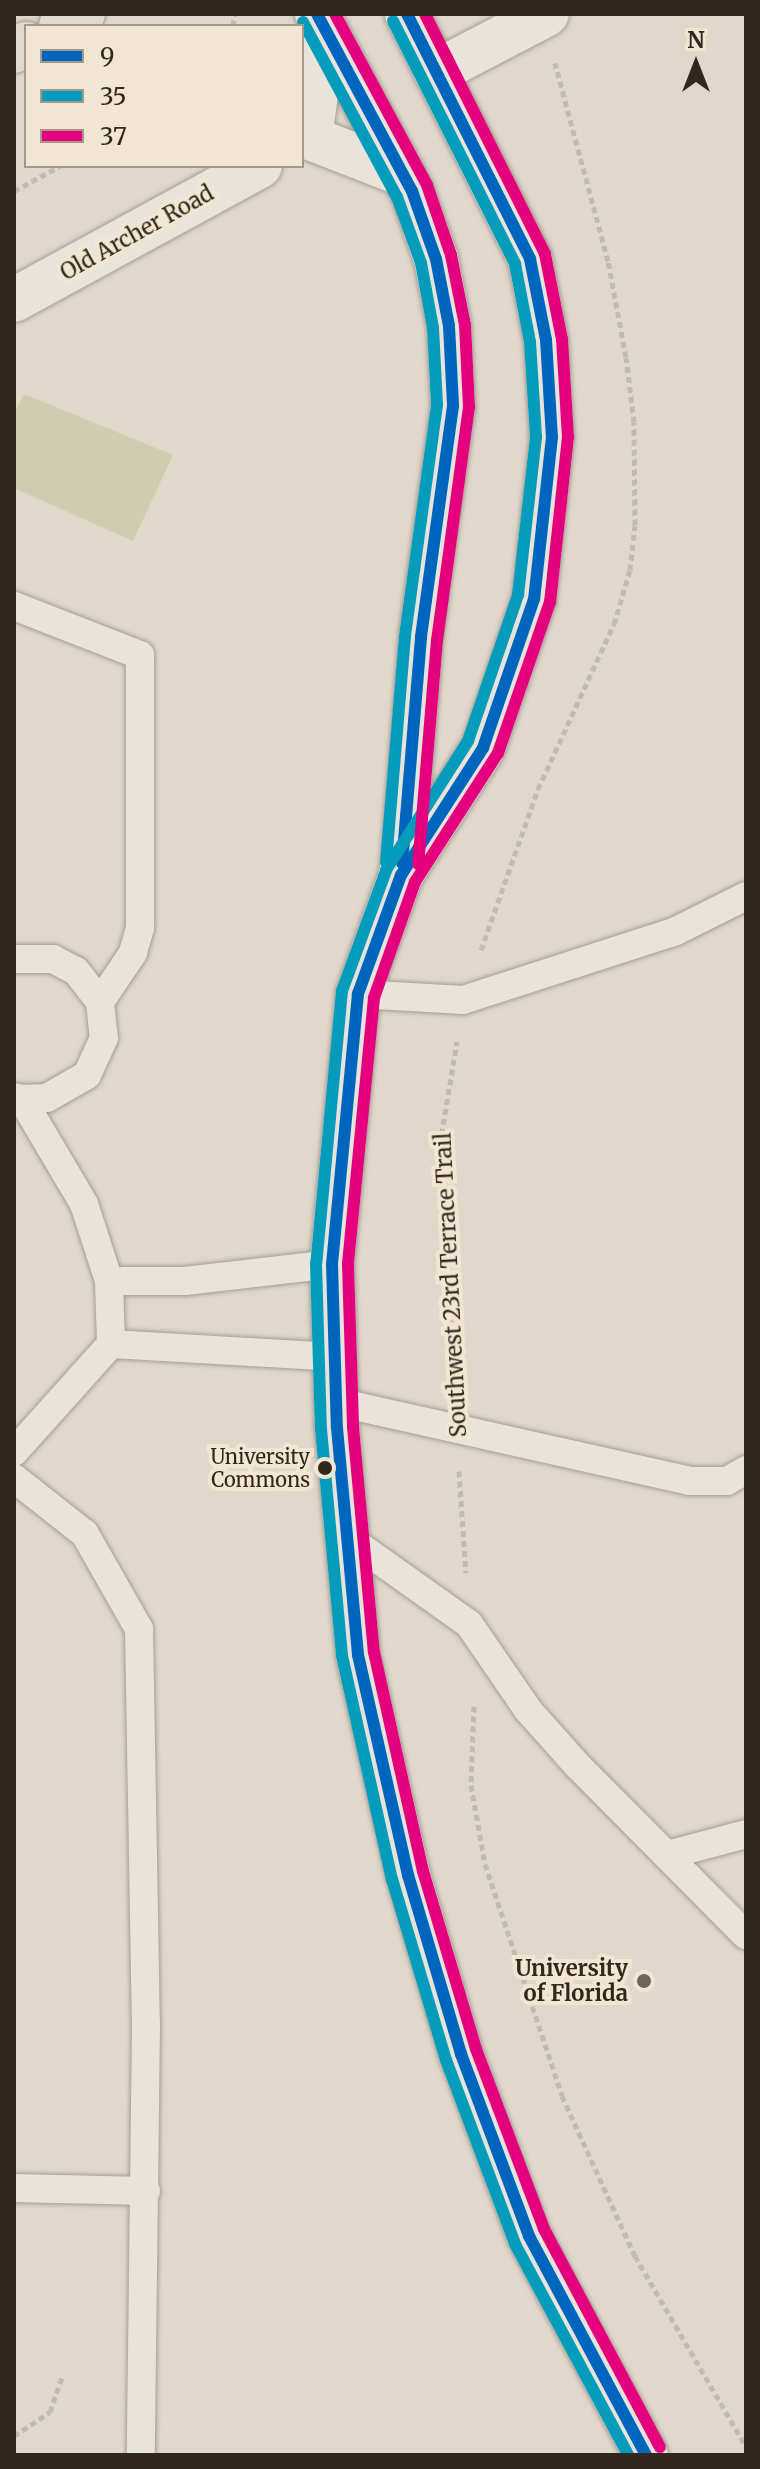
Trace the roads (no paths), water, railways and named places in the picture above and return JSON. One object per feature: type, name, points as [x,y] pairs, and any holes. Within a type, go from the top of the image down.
[{"type":"main road","points":[[65,24],[83,14]]},
{"type":"street","points":[[407,14],[530,259],[546,340],[552,437],[534,599],[488,734],[401,875],[358,994],[332,1264],[337,1402],[358,1655],[408,1875],[461,2054],[529,2236],[646,2455]]},
{"type":"street","points":[[436,72],[542,17]]},
{"type":"street","points":[[321,21],[403,174],[436,259],[449,326],[453,406],[421,638],[401,875]]},
{"type":"street","points":[[321,21],[306,141],[403,174]]},
{"type":"street","name":"Old Archer Road","points":[[14,300],[256,168]]},
{"type":"lane","points":[[14,606],[140,655],[140,928],[133,953],[100,1002]]},
{"type":"lane","points":[[358,994],[463,1000],[674,932],[746,896]]},
{"type":"lane","points":[[14,959],[53,959],[76,971],[100,1002],[104,1038],[87,1075],[47,1098],[17,1099]]},
{"type":"lane","points":[[14,1452],[111,1344],[109,1281],[84,1204],[17,1099]]},
{"type":"lane","points":[[109,1281],[185,1281],[332,1264]]},
{"type":"lane","points":[[111,1344],[335,1357]]},
{"type":"lane","points":[[337,1402],[690,1481],[727,1481],[746,1470]]},
{"type":"lane","points":[[14,1478],[85,1534],[139,1629],[146,2191],[141,2455]]},
{"type":"lane","points":[[348,1538],[469,1624],[528,1710],[577,1765],[671,1854],[746,1935]]},
{"type":"lane","points":[[671,1854],[746,1834]]},
{"type":"lane","points":[[14,2188],[146,2191]]},
{"type":"place","name":"University Commons","points":[[325,1468]]},
{"type":"place","name":"University of Florida","points":[[644,1981]]}]
